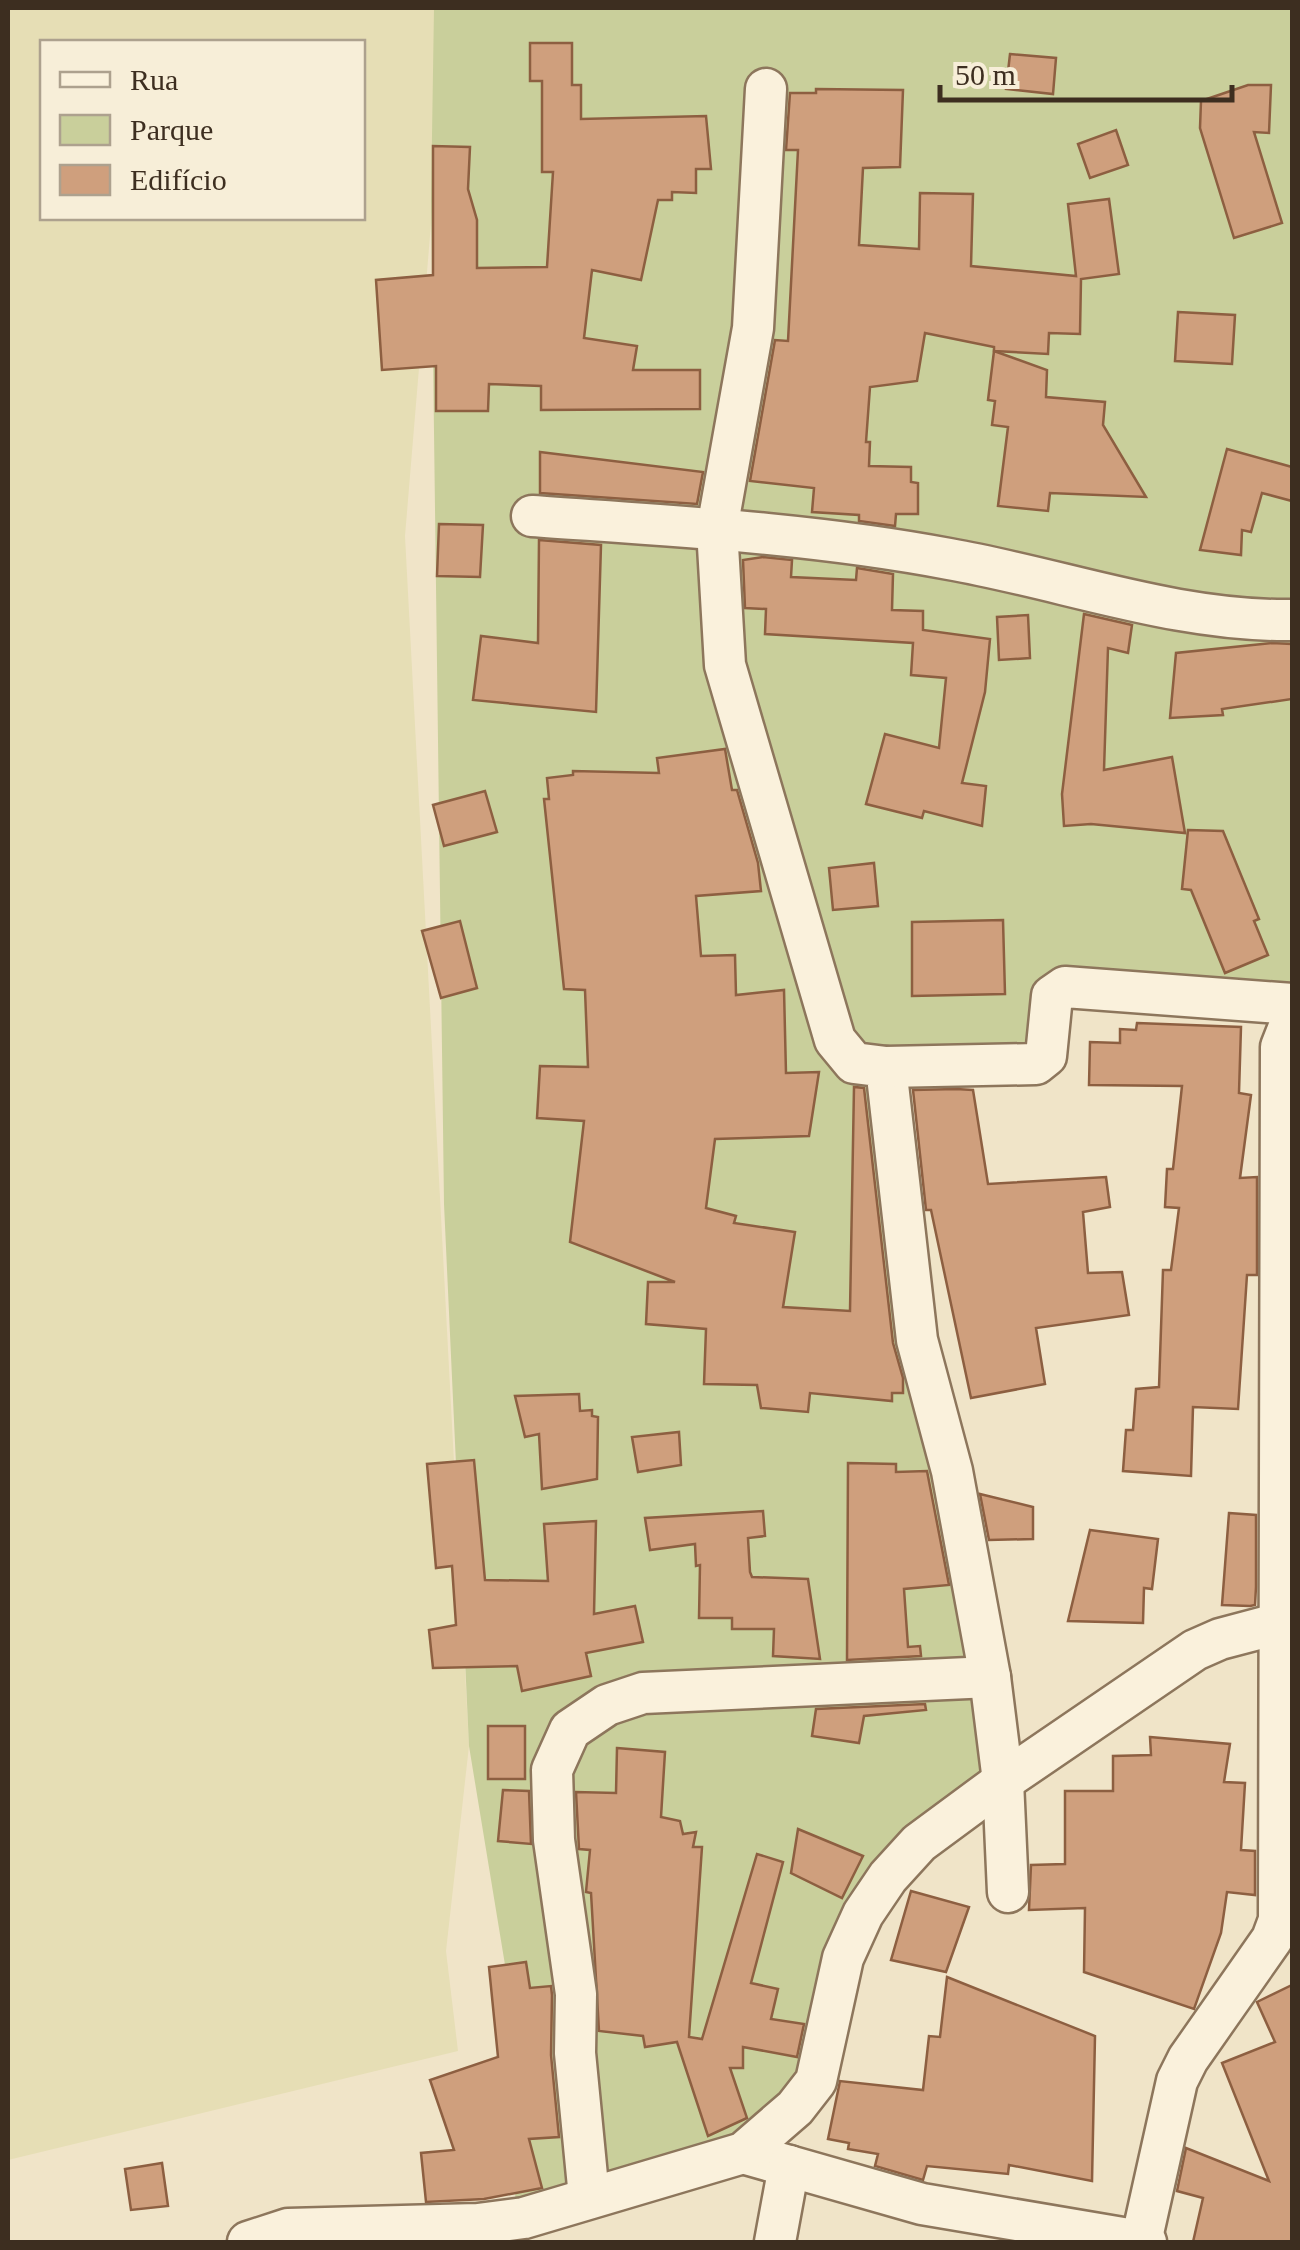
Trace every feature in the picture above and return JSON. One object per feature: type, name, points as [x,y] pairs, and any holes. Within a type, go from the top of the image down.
[{"type":"street","points":[[766,89],[753,328],[717,529],[725,665],[835,1040],[854,1063],[886,1067],[1036,1064],[1046,1056],[1052,996],[1065,987],[1292,1004]]},
{"type":"street","points":[[532,516],[717,529],[892,548],[1003,568],[1206,617],[1292,620]]},
{"type":"street","points":[[743,2152],[922,2204],[1143,2241],[1177,2081],[1188,2059],[1272,1938],[1286,1932],[1282,1047],[1292,1019]]},
{"type":"street","points":[[886,1067],[917,1340],[952,1470],[990,1677],[1004,1781],[1008,1892]]},
{"type":"street","points":[[248,2242],[288,2229],[478,2224],[524,2218],[743,2152],[795,2108],[816,2082],[843,1958],[863,1914],[888,1877],[919,1844],[1195,1650],[1286,1620]]},
{"type":"street","points":[[588,2197],[575,2053],[576,1994],[554,1840],[552,1770],[570,1730],[607,1705],[643,1693],[990,1677]]},
{"type":"street","points":[[775,2242],[788,2166]]},
{"type":"shaded area","points":[[8,8],[449,8],[405,536],[469,1746],[446,1951],[458,2051],[8,2160]]},
{"type":"green space","points":[[434,8],[1292,8],[1292,994],[1089,983],[1032,1056],[878,1058],[996,1781],[917,1842],[823,2048],[769,2132],[515,2208],[519,2050],[469,1746],[444,1204],[431,200]]},
{"type":"building","points":[[530,43],[572,43],[572,85],[581,85],[581,119],[706,116],[711,169],[696,169],[696,193],[672,192],[672,200],[658,200],[641,280],[592,270],[584,338],[637,346],[633,370],[700,370],[700,409],[541,410],[541,386],[489,384],[488,411],[436,411],[436,366],[382,370],[376,280],[433,275],[433,146],[470,147],[468,189],[477,220],[477,268],[547,267],[553,172],[542,172],[542,81],[530,81]]},
{"type":"building","points":[[1010,54],[1056,58],[1053,94],[1006,89]]},
{"type":"building","points":[[1248,85],[1271,85],[1269,133],[1254,132],[1282,223],[1234,238],[1200,128],[1201,101]]},
{"type":"building","points":[[816,89],[903,90],[900,167],[863,168],[859,245],[919,249],[920,193],[973,194],[971,266],[1076,276],[1068,204],[1109,199],[1119,274],[1081,279],[1080,334],[1049,333],[1048,354],[994,351],[994,347],[925,333],[917,381],[870,387],[866,442],[870,442],[869,466],[911,467],[911,482],[918,483],[918,514],[896,514],[895,526],[859,521],[859,515],[812,512],[814,488],[750,481],[775,340],[788,341],[798,150],[786,150],[790,93],[816,93]]},
{"type":"building","points":[[1116,130],[1128,165],[1090,178],[1078,144]]},
{"type":"building","points":[[1178,312],[1235,315],[1232,364],[1175,361]]},
{"type":"building","points":[[994,351],[1047,370],[1046,397],[1105,402],[1103,425],[1146,497],[1050,493],[1048,511],[998,506],[1008,427],[992,425],[995,401],[988,400]]},
{"type":"building","points":[[1227,449],[1292,467],[1292,501],[1262,493],[1251,532],[1242,530],[1241,555],[1200,550]]},
{"type":"building","points":[[540,452],[703,472],[697,504],[540,493]]},
{"type":"building","points":[[439,524],[483,525],[480,577],[437,576]]},
{"type":"building","points":[[539,540],[601,545],[596,712],[473,700],[481,636],[538,643]]},
{"type":"building","points":[[743,560],[792,560],[791,577],[856,580],[857,568],[893,574],[892,610],[923,611],[923,630],[990,639],[985,692],[962,783],[986,786],[982,826],[924,811],[922,818],[866,804],[885,734],[939,748],[946,678],[911,675],[913,643],[765,634],[766,609],[745,608]]},
{"type":"building","points":[[1084,614],[1132,625],[1128,653],[1108,648],[1104,770],[1172,757],[1185,833],[1091,824],[1064,826],[1062,794]]},
{"type":"building","points":[[1028,615],[1030,658],[999,660],[997,617]]},
{"type":"building","points":[[1292,644],[1292,699],[1222,709],[1223,715],[1170,718],[1176,653]]},
{"type":"building","points":[[725,749],[732,790],[737,790],[758,863],[761,891],[696,896],[701,956],[735,955],[736,995],[784,990],[786,1073],[819,1072],[809,1136],[715,1139],[706,1208],[736,1216],[734,1223],[795,1232],[783,1307],[850,1311],[854,1087],[864,1088],[893,1343],[903,1378],[903,1393],[892,1393],[892,1401],[810,1393],[808,1412],[761,1408],[757,1385],[704,1384],[706,1329],[646,1324],[648,1282],[675,1282],[570,1242],[584,1121],[537,1118],[540,1066],[588,1067],[585,990],[564,989],[544,799],[549,799],[547,778],[573,775],[573,771],[659,773],[657,758]]},
{"type":"building","points":[[485,791],[497,832],[444,846],[433,805]]},
{"type":"building","points":[[1188,830],[1223,831],[1259,919],[1254,921],[1268,955],[1225,973],[1191,890],[1182,889]]},
{"type":"building","points":[[874,863],[878,906],[833,910],[829,868]]},
{"type":"building","points":[[1003,920],[1005,994],[912,996],[912,922]]},
{"type":"building","points":[[460,921],[477,988],[441,998],[422,931]]},
{"type":"building","points":[[1137,1023],[1241,1027],[1239,1093],[1251,1095],[1240,1178],[1257,1177],[1257,1275],[1247,1275],[1238,1409],[1193,1407],[1191,1476],[1123,1471],[1126,1430],[1133,1430],[1136,1389],[1159,1387],[1163,1270],[1171,1270],[1179,1208],[1165,1207],[1167,1169],[1173,1169],[1182,1086],[1089,1085],[1090,1042],[1120,1043],[1120,1029],[1136,1030]]},
{"type":"building","points":[[913,1090],[973,1090],[988,1184],[1106,1177],[1110,1207],[1083,1212],[1088,1273],[1122,1272],[1129,1315],[1036,1328],[1045,1384],[971,1398],[931,1210],[926,1210]]},
{"type":"building","points":[[579,1394],[580,1411],[592,1410],[592,1416],[598,1417],[597,1479],[542,1489],[539,1434],[525,1437],[515,1396]]},
{"type":"building","points":[[679,1432],[681,1465],[638,1472],[632,1437]]},
{"type":"building","points":[[474,1460],[485,1580],[548,1581],[544,1524],[596,1521],[594,1614],[635,1606],[643,1642],[586,1653],[591,1676],[522,1691],[517,1666],[433,1668],[429,1630],[456,1625],[452,1566],[436,1568],[427,1464]]},
{"type":"building","points":[[848,1463],[896,1464],[896,1472],[927,1471],[949,1585],[904,1589],[908,1647],[920,1646],[921,1656],[847,1660]]},
{"type":"building","points":[[980,1494],[1033,1507],[1033,1539],[989,1540]]},
{"type":"building","points":[[763,1511],[765,1536],[748,1538],[750,1572],[752,1577],[808,1579],[820,1659],[773,1656],[774,1629],[732,1629],[732,1618],[699,1618],[700,1565],[696,1566],[695,1544],[650,1550],[645,1518]]},
{"type":"building","points":[[1229,1513],[1256,1515],[1255,1605],[1222,1605]]},
{"type":"building","points":[[1090,1530],[1158,1539],[1152,1589],[1144,1588],[1143,1623],[1068,1621]]},
{"type":"building","points":[[925,1704],[926,1710],[864,1716],[859,1743],[812,1736],[816,1709]]},
{"type":"building","points":[[488,1726],[525,1726],[525,1779],[488,1779]]},
{"type":"building","points":[[1150,1737],[1230,1744],[1224,1782],[1245,1783],[1241,1850],[1255,1851],[1255,1895],[1227,1892],[1221,1933],[1194,2009],[1084,1972],[1085,1908],[1029,1910],[1031,1865],[1065,1864],[1065,1791],[1113,1791],[1113,1756],[1151,1755]]},
{"type":"building","points":[[617,1748],[665,1752],[661,1817],[680,1821],[683,1834],[696,1832],[693,1847],[702,1847],[689,2037],[702,2039],[757,1854],[783,1862],[751,1983],[778,1989],[771,2019],[804,2024],[797,2057],[743,2047],[743,2068],[730,2068],[747,2118],[708,2136],[677,2042],[645,2047],[643,2036],[599,2031],[591,1893],[586,1892],[590,1850],[579,1849],[576,1792],[616,1793]]},
{"type":"building","points":[[503,1790],[529,1791],[531,1844],[498,1841]]},
{"type":"building","points":[[798,1829],[863,1856],[842,1898],[791,1873]]},
{"type":"building","points":[[911,1891],[969,1907],[946,1972],[891,1960]]},
{"type":"building","points":[[526,1962],[530,1988],[551,1986],[552,1995],[551,2055],[559,2137],[529,2139],[542,2188],[484,2199],[426,2202],[421,2153],[454,2150],[430,2080],[498,2057],[489,1967]]},
{"type":"building","points":[[947,1977],[1095,2036],[1092,2181],[1009,2165],[1008,2174],[927,2166],[923,2180],[875,2166],[878,2154],[848,2149],[849,2143],[828,2139],[840,2081],[923,2090],[929,2036],[940,2037]]},
{"type":"building","points":[[1292,1985],[1292,2242],[1193,2242],[1203,2198],[1177,2191],[1186,2148],[1269,2181],[1222,2063],[1275,2042],[1257,2002]]},
{"type":"building","points":[[162,2163],[168,2206],[131,2210],[125,2169]]}]
